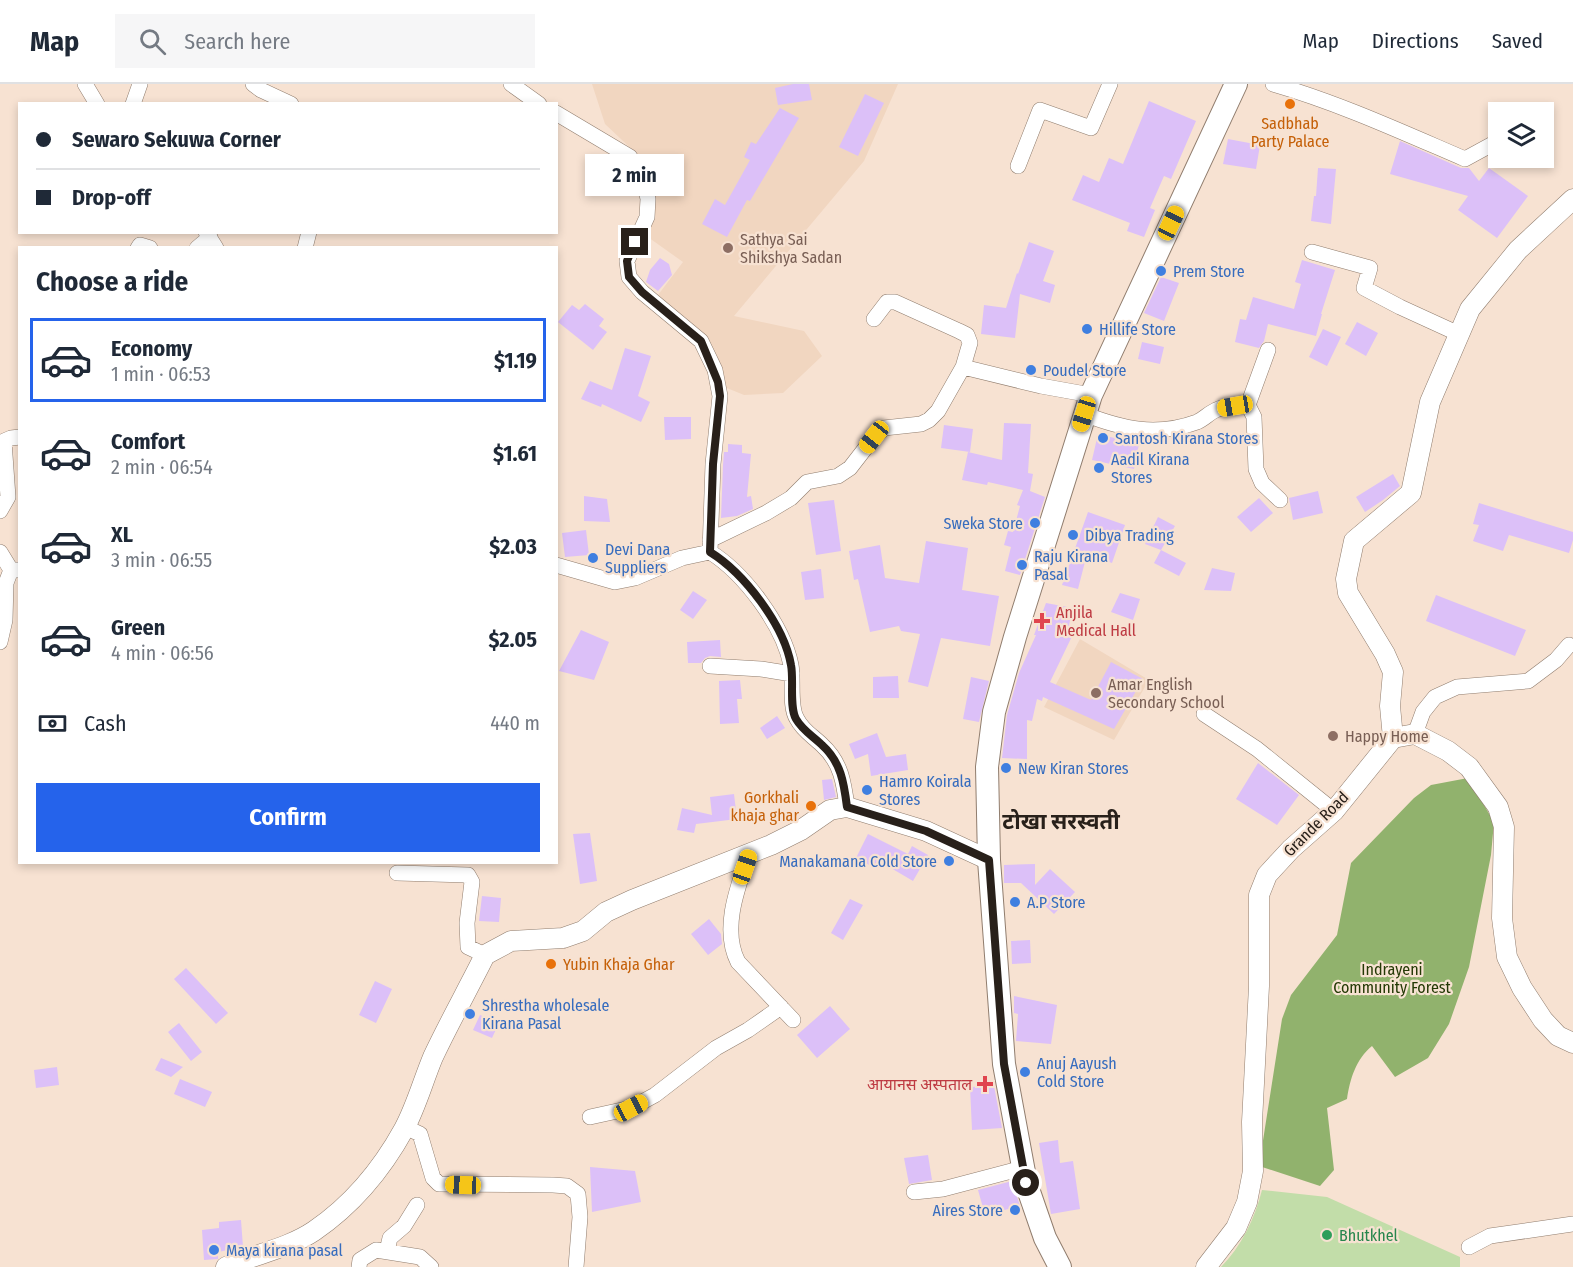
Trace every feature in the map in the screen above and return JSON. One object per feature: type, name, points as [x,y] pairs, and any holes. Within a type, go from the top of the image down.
[{"type":"main road","points":[[1060,1267],[1045,1239],[1026,1183],[1004,1064],[989,860],[987,767],[994,712],[1015,637],[1088,405],[1236,84]]},
{"type":"street","points":[[85,84],[96,102]]},
{"type":"street","points":[[134,102],[140,84]]},
{"type":"street","points":[[253,84],[287,102]]},
{"type":"street","points":[[511,84],[536,102]]},
{"type":"street","points":[[1018,166],[1040,110],[1090,128],[1110,84]]},
{"type":"street","points":[[1273,84],[1359,114],[1465,159],[1488,146]]},
{"type":"street","points":[[558,115],[630,157],[645,185],[648,199],[647,217],[627,261],[629,277],[642,292],[701,341],[715,370],[720,396],[713,464],[710,546],[747,583],[777,627],[791,664],[795,717],[805,732],[823,745],[838,764],[844,781],[847,807]]},
{"type":"street","points":[[1573,199],[1518,250],[1470,309],[1430,402],[1411,493],[1354,541],[1346,579],[1348,593],[1385,654],[1393,672],[1390,706],[1393,738],[1415,734],[1448,751],[1469,766],[1498,807],[1504,827],[1502,918],[1507,957],[1522,988],[1543,1020],[1558,1036],[1573,1043]]},
{"type":"street","points":[[1312,252],[1370,268],[1364,288],[1400,308],[1459,334]]},
{"type":"street","points":[[558,566],[615,582],[635,578],[710,546],[791,498],[807,482],[838,476],[850,468],[884,428],[921,424],[929,420],[939,411],[963,367],[970,343],[967,335],[895,302],[887,303],[874,319]]},
{"type":"street","points":[[1268,350],[1248,405],[1254,417],[1256,469],[1262,483],[1280,500]]},
{"type":"street","points":[[963,367],[1041,387],[1088,405],[1115,426],[1146,430],[1172,430],[1200,421],[1217,409],[1248,405]]},
{"type":"street","points":[[0,511],[8,497],[4,489],[4,441],[18,436]]},
{"type":"street","points":[[0,552],[15,570],[6,583],[5,620],[0,642]]},
{"type":"street","points":[[1415,734],[1424,712],[1435,697],[1457,687],[1528,681],[1556,660],[1569,645]]},
{"type":"street","points":[[710,666],[761,669],[792,674]]},
{"type":"street","points":[[1204,714],[1257,749],[1334,811]]},
{"type":"street","name":"Grande Road","points":[[1206,1267],[1236,1228],[1247,1202],[1253,1171],[1252,1122],[1259,986],[1259,894],[1267,875],[1334,811],[1393,738]]},
{"type":"street","points":[[226,1267],[245,1258],[279,1248],[312,1232],[336,1214],[379,1168],[405,1127],[434,1056],[485,955],[511,941],[563,938],[583,932],[606,912],[749,854],[801,830],[830,810],[847,807],[926,831],[989,860]]},
{"type":"street","points":[[749,854],[734,905],[732,945],[738,962],[793,1020]]},
{"type":"street","points":[[397,873],[468,875],[472,882],[467,923],[468,947],[485,955]]},
{"type":"street","points":[[590,1117],[631,1108],[655,1095],[716,1048],[748,1030],[781,1007]]},
{"type":"street","points":[[405,1127],[420,1134],[433,1178],[439,1184],[567,1186],[578,1194],[580,1217],[576,1267]]},
{"type":"street","points":[[914,1192],[943,1189],[1023,1168]]},
{"type":"street","points":[[387,1251],[390,1238],[404,1226],[417,1205]]},
{"type":"street","points":[[1469,1247],[1490,1236],[1573,1224]]},
{"type":"street","points":[[358,1267],[360,1260],[376,1250],[420,1257],[431,1267]]},
{"type":"shaded area","name":"Sathya Sai Shikshya Sadan","points":[[592,84],[898,84],[864,161],[734,316],[804,331],[822,356],[783,393],[744,395],[722,386],[704,337],[658,295],[683,262],[645,235],[650,187],[640,157],[605,124]]},
{"type":"shaded area","name":"Amar English Secondary School","points":[[1080,639],[1149,680],[1114,740],[1044,707]]},
{"type":"green space","name":"Indrayeni Community Forest","points":[[1468,778],[1494,822],[1491,855],[1469,967],[1449,1024],[1428,1058],[1395,1077],[1372,1046],[1366,1051],[1352,1077],[1347,1099],[1327,1108],[1334,1170],[1320,1186],[1259,1166],[1282,1019],[1291,995],[1337,935],[1351,863],[1414,798],[1431,785]]},
{"type":"green space","name":"Bhutkhel","points":[[1262,1190],[1327,1197],[1460,1257],[1460,1267],[1221,1267],[1235,1250],[1246,1231]]},
{"type":"building","points":[[793,84],[809,84],[812,100],[778,105],[775,88]]},
{"type":"building","points":[[865,94],[884,103],[858,156],[839,147]]},
{"type":"building","points":[[1149,101],[1196,121],[1171,179],[1164,176],[1150,208],[1155,210],[1144,237],[1127,231],[1130,223],[1072,200],[1083,175],[1099,182],[1109,158],[1123,164]]},
{"type":"building","points":[[780,108],[799,118],[750,201],[747,200],[727,237],[702,224],[715,199],[725,205],[750,160],[744,157],[751,142],[756,144]]},
{"type":"building","points":[[1228,139],[1260,145],[1256,169],[1223,164]]},
{"type":"building","points":[[1400,141],[1461,168],[1469,168],[1479,181],[1489,168],[1528,196],[1497,238],[1458,210],[1468,196],[1390,174]]},
{"type":"building","points":[[1318,168],[1336,169],[1331,224],[1311,221]]},
{"type":"building","points":[[1029,242],[1054,251],[1043,281],[1055,285],[1050,303],[1020,294],[1015,338],[981,334],[984,305],[1006,308]]},
{"type":"building","points":[[660,258],[669,264],[672,275],[658,291],[646,282],[650,270]]},
{"type":"building","points":[[1302,260],[1335,270],[1316,336],[1268,324],[1264,341],[1259,348],[1235,342],[1240,319],[1246,320],[1253,297],[1294,309],[1301,284],[1295,282]]},
{"type":"building","points":[[1161,277],[1179,283],[1164,321],[1144,313]]},
{"type":"building","points":[[585,304],[604,319],[599,326],[607,332],[593,350],[558,322],[572,305],[579,310]]},
{"type":"building","points":[[1357,322],[1378,333],[1366,356],[1345,344]]},
{"type":"building","points":[[1323,329],[1341,337],[1327,366],[1309,357]]},
{"type":"building","points":[[1142,342],[1164,347],[1160,364],[1138,359]]},
{"type":"building","points":[[625,348],[651,356],[638,396],[650,402],[641,422],[602,404],[601,407],[581,399],[590,381],[612,390]]},
{"type":"building","points":[[664,417],[691,417],[691,439],[665,440]]},
{"type":"building","points":[[1004,423],[1031,424],[1028,473],[1033,474],[1030,491],[1045,497],[1020,575],[1005,571],[1011,547],[1004,545],[1008,531],[1013,532],[1020,506],[1017,505],[1023,490],[988,482],[987,485],[962,480],[968,452],[1002,460]]},
{"type":"building","points":[[944,425],[973,429],[970,452],[941,448]]},
{"type":"building","points":[[1098,434],[1139,444],[1134,469],[1092,460]]},
{"type":"building","points":[[728,444],[742,445],[742,453],[751,454],[747,497],[751,496],[753,509],[737,516],[721,518],[724,452],[728,452]]},
{"type":"building","points":[[1393,474],[1400,486],[1365,512],[1356,497]]},
{"type":"building","points":[[1318,491],[1323,513],[1293,520],[1289,498]]},
{"type":"building","points":[[584,496],[607,499],[610,522],[584,521]]},
{"type":"building","points":[[1259,498],[1273,513],[1251,532],[1237,517]]},
{"type":"building","points":[[834,500],[841,551],[816,555],[808,503]]},
{"type":"building","points":[[1479,503],[1573,532],[1569,553],[1509,535],[1503,551],[1473,541],[1479,525],[1473,524]]},
{"type":"building","points":[[1088,512],[1125,525],[1112,563],[1087,554],[1078,589],[1062,585]]},
{"type":"building","points":[[1158,517],[1175,526],[1161,550],[1145,544]]},
{"type":"building","points":[[586,530],[589,555],[565,557],[562,533]]},
{"type":"building","points":[[926,541],[968,548],[962,590],[999,596],[990,646],[941,638],[928,687],[908,682],[920,634],[901,631],[899,626],[870,632],[858,579],[854,580],[849,551],[880,545],[885,578],[919,583]]},
{"type":"building","points":[[1161,550],[1186,563],[1179,576],[1154,563]]},
{"type":"building","points":[[1212,568],[1235,573],[1231,591],[1204,590]]},
{"type":"building","points":[[821,569],[824,598],[805,600],[801,572]]},
{"type":"building","points":[[693,591],[707,600],[693,619],[680,610]]},
{"type":"building","points":[[1120,593],[1140,599],[1133,620],[1111,612]]},
{"type":"building","points":[[1436,595],[1526,630],[1515,656],[1426,621]]},
{"type":"building","points":[[1046,603],[1073,608],[1069,625],[1076,628],[1050,682],[1091,700],[1111,662],[1143,679],[1114,729],[1043,697],[1042,701],[1037,699],[1032,721],[1027,720],[1027,759],[1002,758],[1007,715],[1019,673],[1036,635],[1034,635]]},
{"type":"building","points":[[581,630],[609,642],[594,680],[559,671]]},
{"type":"building","points":[[720,640],[721,657],[710,656],[701,663],[688,663],[687,642]]},
{"type":"building","points":[[898,676],[899,698],[873,698],[873,677]]},
{"type":"building","points":[[971,677],[989,681],[979,722],[963,719]]},
{"type":"building","points":[[740,680],[742,699],[737,699],[739,723],[720,724],[719,681]]},
{"type":"building","points":[[777,716],[785,728],[767,739],[760,728]]},
{"type":"building","points":[[877,733],[886,757],[906,754],[908,770],[871,776],[868,754],[855,759],[849,744]]},
{"type":"building","points":[[1258,763],[1299,795],[1277,825],[1236,799]]},
{"type":"building","points":[[832,779],[836,797],[824,800],[822,780]]},
{"type":"building","points":[[734,794],[737,819],[696,824],[694,833],[677,830],[682,808],[712,815],[710,797]]},
{"type":"building","points":[[590,833],[597,881],[580,884],[573,834]]},
{"type":"building","points":[[868,834],[908,854],[912,846],[928,855],[913,881],[879,861],[875,868],[856,858]]},
{"type":"building","points":[[1035,864],[1035,885],[1050,869],[1075,892],[1054,914],[1021,883],[1004,883],[1004,865]]},
{"type":"building","points":[[482,896],[501,898],[499,922],[479,921]]},
{"type":"building","points":[[850,899],[863,905],[843,940],[831,933]]},
{"type":"building","points":[[709,919],[721,934],[722,944],[708,955],[691,934]]},
{"type":"building","points":[[1030,940],[1031,963],[1012,964],[1011,941]]},
{"type":"building","points":[[186,968],[228,1013],[216,1024],[174,979]]},
{"type":"building","points":[[375,981],[392,989],[376,1023],[359,1015]]},
{"type":"building","points":[[1014,996],[1057,1005],[1051,1044],[1016,1041],[1018,1014],[1014,1013]]},
{"type":"building","points":[[830,1006],[850,1029],[817,1058],[797,1035]]},
{"type":"building","points":[[480,1015],[499,1023],[492,1038],[473,1030]]},
{"type":"building","points":[[179,1023],[202,1052],[191,1061],[168,1032]]},
{"type":"building","points":[[161,1058],[183,1067],[171,1077],[155,1070]]},
{"type":"building","points":[[57,1067],[59,1085],[36,1088],[34,1070]]},
{"type":"building","points":[[180,1079],[212,1092],[205,1107],[174,1094]]},
{"type":"building","points":[[994,1086],[1002,1128],[972,1130],[970,1087]]},
{"type":"building","points":[[1058,1140],[1060,1163],[1073,1161],[1080,1209],[1051,1214],[1039,1143]]},
{"type":"building","points":[[928,1155],[932,1180],[909,1184],[904,1158]]},
{"type":"building","points":[[590,1167],[635,1171],[641,1202],[592,1212]]},
{"type":"building","points":[[1012,1181],[1020,1206],[985,1215],[978,1190]]},
{"type":"building","points":[[241,1220],[243,1247],[218,1252],[218,1259],[204,1260],[202,1230],[219,1228],[219,1222]]},
{"type":"place","name":"Sadbhab Party Palace","points":[[1290,104]]},
{"type":"place","name":"Sathya Sai Shikshya Sadan","points":[[728,248]]},
{"type":"place","name":"Prem Store","points":[[1161,271]]},
{"type":"place","name":"Hillife Store","points":[[1087,329]]},
{"type":"place","name":"Poudel Store","points":[[1031,370]]},
{"type":"place","name":"Santosh Kirana Stores","points":[[1103,438]]},
{"type":"place","name":"Aadil Kirana Stores","points":[[1099,468]]},
{"type":"place","name":"Sweka Store","points":[[1035,523]]},
{"type":"place","name":"Dibya Trading","points":[[1073,535]]},
{"type":"place","name":"Devi Dana Suppliers","points":[[593,558]]},
{"type":"place","name":"Raju Kirana Pasal","points":[[1022,565]]},
{"type":"place","name":"Anjila Medical Hall","points":[[1042,621]]},
{"type":"place","name":"Amar English Secondary School","points":[[1096,693]]},
{"type":"place","name":"Happy Home","points":[[1333,736]]},
{"type":"place","name":"New Kiran Stores","points":[[1006,768]]},
{"type":"place","name":"Hamro Koirala Stores","points":[[867,790]]},
{"type":"place","name":"Gorkhali khaja ghar","points":[[811,806]]},
{"type":"place","name":"Manakamana Cold Store","points":[[949,861]]},
{"type":"place","name":"A.P Store","points":[[1015,902]]},
{"type":"place","name":"Yubin Khaja Ghar","points":[[551,964]]},
{"type":"place","name":"Shrestha wholesale Kirana Pasal","points":[[470,1014]]},
{"type":"place","name":"Anuj Aayush Cold Store","points":[[1025,1072]]},
{"type":"place","name":"आयानस अस्पताल","points":[[985,1084]]},
{"type":"place","name":"Aires Store","points":[[1015,1210]]},
{"type":"place","name":"Bhutkhel","points":[[1327,1235]]},
{"type":"place","name":"Maya kirana pasal","points":[[214,1250]]},
{"type":"district","name":"टोखा सरस्वती","points":[[1061,821]]},
{"type":"route","points":[[635,242],[627,261],[626,268],[629,277],[642,292],[701,341],[715,370],[720,396],[713,464],[710,552],[724,561],[747,583],[777,627],[791,664],[795,717],[805,732],[823,745],[838,764],[844,781],[847,807],[926,831],[989,860],[1004,1064],[1026,1183]]}]
